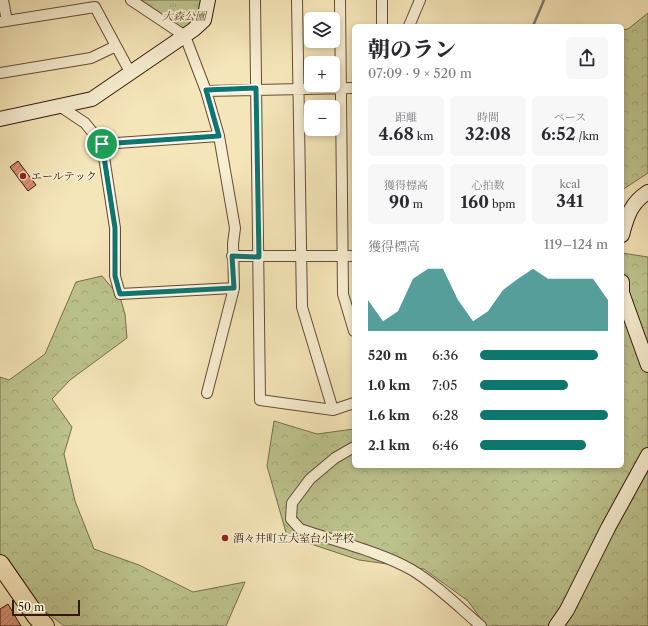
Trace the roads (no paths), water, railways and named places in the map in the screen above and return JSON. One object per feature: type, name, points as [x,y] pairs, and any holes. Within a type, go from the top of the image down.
[{"type":"highway","points":[[0,564],[36,616],[45,626]]},
{"type":"street","points":[[3,0],[4,21],[95,7],[130,72]]},
{"type":"street","points":[[131,0],[185,36],[206,90],[219,136],[235,228],[232,256],[234,288],[207,393]]},
{"type":"street","points":[[0,119],[92,99],[185,36],[204,20],[208,0]]},
{"type":"street","points":[[255,0],[260,400],[333,410],[352,404]]},
{"type":"street","points":[[297,0],[302,307],[333,410]]},
{"type":"street","points":[[340,0],[343,294],[352,324]]},
{"type":"street","points":[[382,0],[382,24]]},
{"type":"street","points":[[410,24],[420,0]]},
{"type":"street","points":[[0,73],[91,58],[116,46]]},
{"type":"street","points":[[206,90],[256,88],[352,88]]},
{"type":"street","points":[[61,106],[85,124],[102,144],[115,228],[115,276],[120,294],[234,288]]},
{"type":"street","points":[[102,144],[219,136]]},
{"type":"street","points":[[624,227],[628,212],[636,201],[648,192]]},
{"type":"street","points":[[232,256],[301,258],[352,256]]},
{"type":"street","points":[[624,299],[648,365]]},
{"type":"street","points":[[352,448],[335,458],[310,478],[292,503],[291,519],[300,528],[387,559],[412,570],[433,585],[481,626]]},
{"type":"street","points":[[556,626],[567,610],[608,528],[648,455]]},
{"type":"waterway","points":[[534,24],[544,0]]},
{"type":"place","name":"エールテック","points":[[23,176]]},
{"type":"place","name":"酒々井町立大室台小学校","points":[[225,538]]},
{"type":"park label","name":"大森公園","points":[[184,16]]}]
